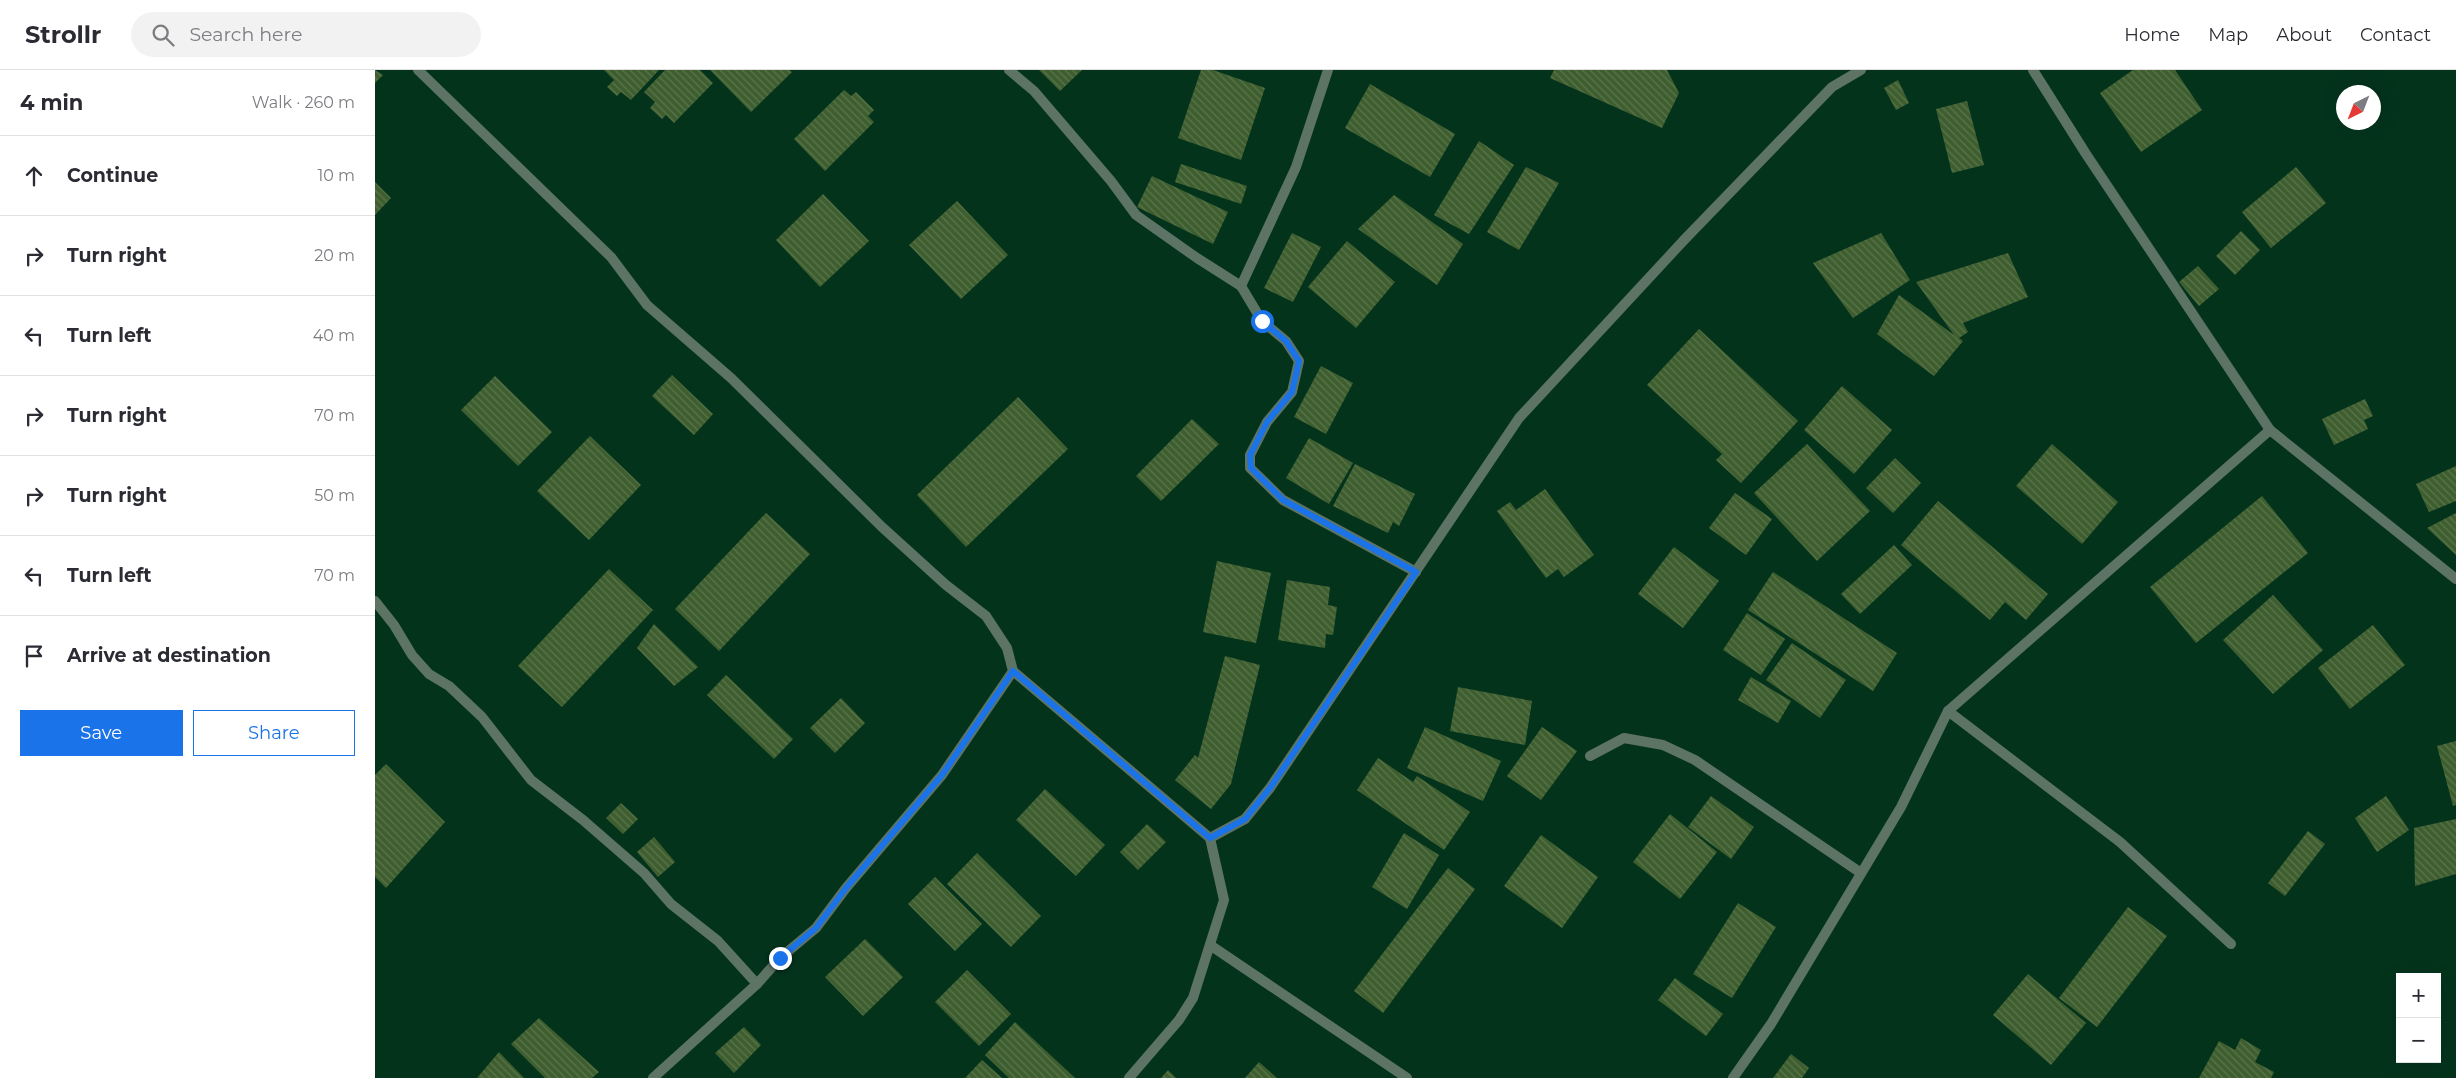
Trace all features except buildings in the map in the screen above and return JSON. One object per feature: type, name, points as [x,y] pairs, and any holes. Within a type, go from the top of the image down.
[{"type":"street","points":[[418,70],[611,257],[647,305],[731,378],[897,540],[946,585],[986,616],[1007,648],[1013,671],[1210,838],[1224,900],[1193,998],[1179,1020],[1129,1078]]},
{"type":"street","points":[[1009,70],[1034,91],[1111,181],[1136,215],[1241,286],[1262,321],[1286,341],[1299,361],[1292,392],[1267,422],[1250,455],[1251,468],[1283,500],[1416,572]]},
{"type":"street","points":[[1241,286],[1296,167],[1328,70]]},
{"type":"street","points":[[1210,838],[1245,819],[1270,788],[1519,418],[1685,238],[1832,87],[1861,70]]},
{"type":"street","points":[[2033,70],[2085,154],[2270,430],[2456,580]]},
{"type":"street","points":[[1733,1078],[1771,1024],[1901,807],[1949,712],[2270,430]]},
{"type":"street","points":[[375,601],[394,625],[412,655],[429,674],[449,686],[482,717],[531,780],[572,810],[645,873],[671,904],[719,941],[757,984]]},
{"type":"street","points":[[653,1078],[757,984],[780,958],[816,928],[846,888],[942,775],[1013,671]]},
{"type":"street","points":[[1949,712],[2120,842],[2231,944]]},
{"type":"street","points":[[1590,756],[1624,738],[1663,744],[1695,760],[1861,873]]},
{"type":"street","points":[[1210,945],[1407,1078]]},
{"type":"route","points":[[780,958],[816,928],[846,888],[942,775],[1013,671],[1210,838],[1245,819],[1270,788],[1416,572],[1283,500],[1251,468],[1250,455],[1267,422],[1292,392],[1299,361],[1286,341],[1262,321]]}]
